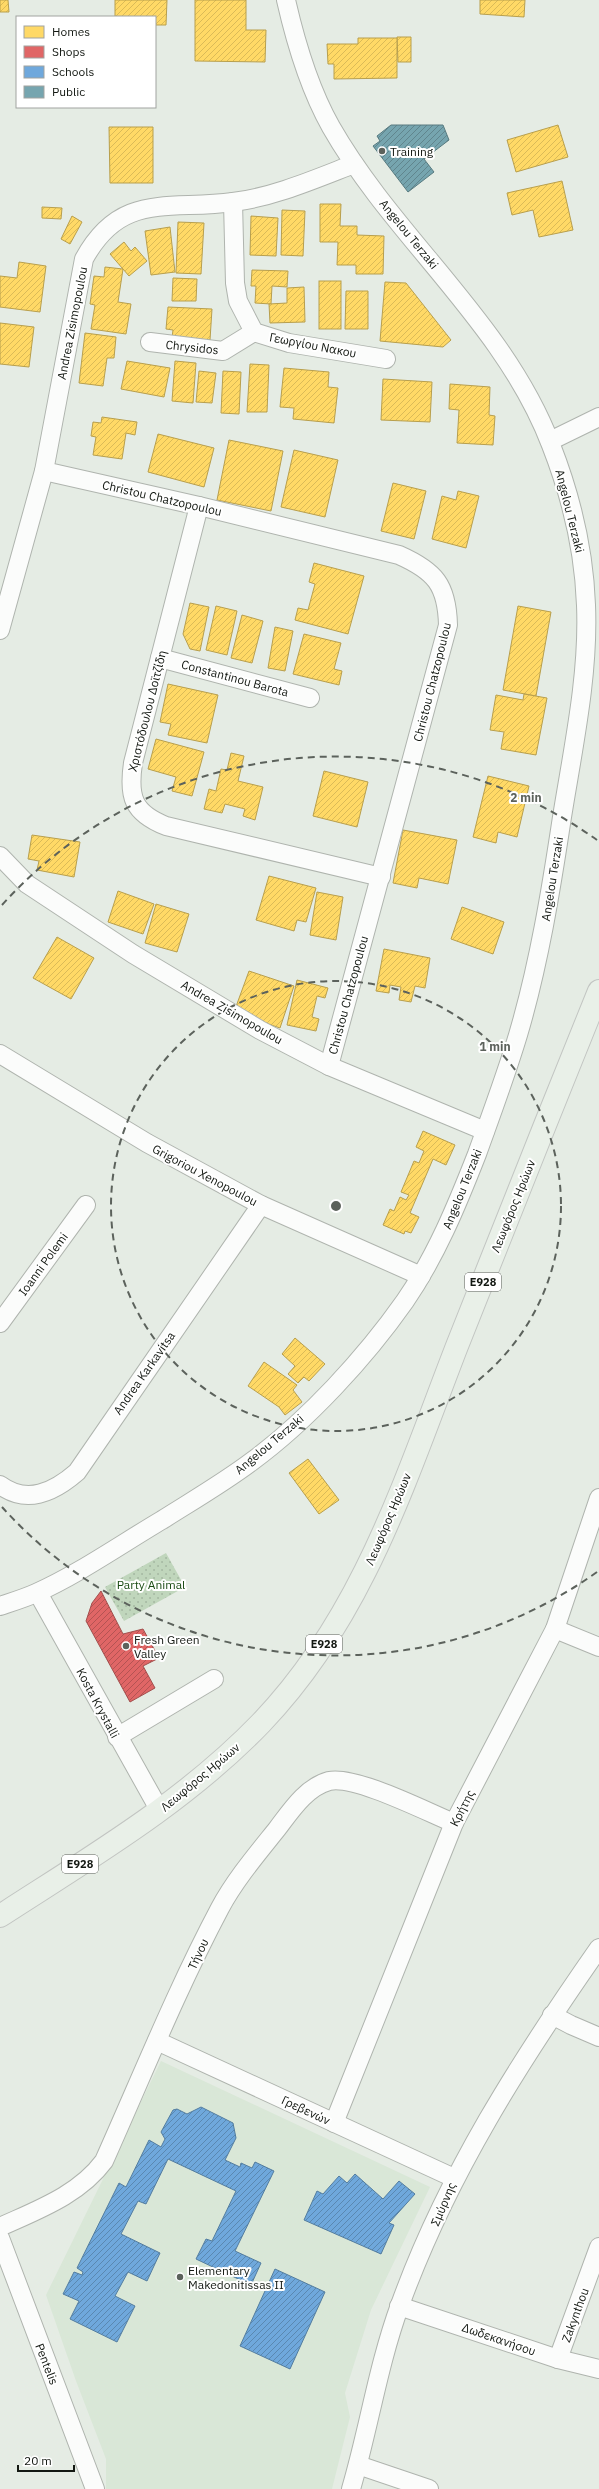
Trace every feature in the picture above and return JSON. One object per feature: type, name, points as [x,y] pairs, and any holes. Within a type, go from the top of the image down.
[{"type":"main road","name":"Λεωφόρος Ηρώων","points":[[0,1916],[160,1812],[220,1763],[262,1722],[296,1683],[346,1611],[389,1520],[599,991]]},
{"type":"street","name":"Angelou Terzaki","points":[[0,1606],[38,1593],[212,1489],[257,1458],[348,1373],[399,1308],[421,1276],[438,1246],[460,1198],[518,1035],[541,946],[566,796],[585,651],[586,608],[578,534],[550,441],[528,398],[497,345],[354,164],[329,124],[306,72],[286,0]]},
{"type":"street","name":"Andrea Zisimopoulou","points":[[0,630],[44,471],[84,259],[93,243],[104,230],[132,212],[154,207],[233,202],[289,188],[354,164]]},
{"type":"street","name":"Γεωργίου Νακου","points":[[233,202],[235,283],[243,315],[254,332],[289,343],[386,359]]},
{"type":"street","name":"Chrysidos","points":[[150,342],[223,351],[254,332]]},
{"type":"street","points":[[550,441],[599,417]]},
{"type":"street","name":"Christou Chatzopoulou","points":[[44,471],[198,506],[399,555],[426,569],[433,575],[445,595],[448,625],[329,1066]]},
{"type":"street","name":"Χριστόδουλου Δοϊτζίδη","points":[[198,506],[131,777],[134,803],[143,813],[166,826],[381,877]]},
{"type":"street","name":"Constantinou Barota","points":[[160,658],[310,698]]},
{"type":"street","name":"Andrea Zisimopoulou","points":[[0,856],[27,884],[133,954],[260,1030],[329,1066],[485,1131]]},
{"type":"street","name":"Grigoriou Xenopoulou","points":[[0,1055],[147,1143],[261,1205],[421,1276]]},
{"type":"street","name":"Ioanni Polemi","points":[[0,1323],[86,1205]]},
{"type":"street","name":"Andrea Karkavitsa","points":[[0,1485],[14,1492],[40,1495],[63,1484],[77,1472],[261,1205]]},
{"type":"street","name":"Κρήτης","points":[[334,2123],[454,1823],[555,1628],[599,1498]]},
{"type":"street","name":"Kosta Krystalli","points":[[38,1593],[116,1737],[160,1812]]},
{"type":"street","points":[[555,1628],[599,1647]]},
{"type":"street","points":[[116,1737],[214,1679]]},
{"type":"street","name":"Τήνου","points":[[0,2227],[57,2200],[97,2170],[104,2161],[157,2041],[220,1906],[290,1811],[316,1787],[329,1781],[344,1780],[365,1786],[454,1823]]},
{"type":"street","name":"Σμύρνης","points":[[351,2489],[400,2306],[454,2178],[489,2114],[552,2015],[599,1948]]},
{"type":"street","points":[[552,2015],[599,2037]]},
{"type":"street","name":"Γρεβενών","points":[[157,2041],[454,2178]]},
{"type":"street","name":"Pentelis","points":[[0,2238],[95,2489]]},
{"type":"street","name":"Zakynthou","points":[[558,2359],[599,2247]]},
{"type":"street","name":"Δωδεκανήσου","points":[[400,2306],[558,2359],[599,2369]]},
{"type":"street","points":[[358,2465],[429,2489]]},
{"type":"shaded area","name":"Elementary Makedonitissas II","points":[[161,2061],[430,2187],[371,2310],[345,2393],[350,2417],[332,2489],[106,2489],[106,2459],[76,2381],[46,2295]]},
{"type":"green space","name":"Party Animal","points":[[166,1553],[185,1587],[124,1621],[105,1587]]},
{"type":"building: Homes","points":[[0,0],[8,0],[9,12],[0,12]]},
{"type":"building: Homes","points":[[115,0],[167,0],[166,25],[156,25],[156,16],[115,16]]},
{"type":"building: Homes","points":[[195,0],[246,0],[246,30],[266,30],[265,62],[195,61]]},
{"type":"building: Homes","points":[[480,0],[525,0],[524,17],[480,14]]},
{"type":"building: Homes","points":[[397,37],[411,37],[411,62],[398,62]]},
{"type":"building: Homes","points":[[358,38],[397,38],[397,78],[334,79],[334,64],[328,64],[327,44],[358,44]]},
{"type":"building: Homes","points":[[558,125],[568,157],[516,172],[507,140]]},
{"type":"building: Homes","points":[[109,127],[153,127],[153,183],[110,183]]},
{"type":"building: Homes","points":[[562,181],[573,230],[539,237],[533,210],[512,215],[507,193]]},
{"type":"building: Homes","points":[[320,204],[341,204],[340,226],[357,226],[357,235],[384,236],[383,274],[356,274],[356,265],[337,265],[338,242],[320,242]]},
{"type":"building: Homes","points":[[42,207],[62,208],[61,219],[42,218]]},
{"type":"building: Homes","points":[[282,210],[305,211],[303,256],[281,255]]},
{"type":"building: Homes","points":[[72,216],[82,222],[70,244],[61,239]]},
{"type":"building: Homes","points":[[251,216],[278,218],[276,256],[250,255]]},
{"type":"building: Homes","points":[[178,222],[204,223],[201,274],[176,273]]},
{"type":"building: Homes","points":[[170,227],[175,272],[151,275],[145,231]]},
{"type":"building: Homes","points":[[124,242],[131,251],[135,247],[147,261],[129,276],[110,254]]},
{"type":"building: Homes","points":[[19,262],[46,266],[40,312],[0,307],[0,276],[17,278]]},
{"type":"building: Homes","points":[[105,267],[123,269],[118,302],[131,304],[126,334],[91,329],[95,305],[90,304],[94,276],[104,277]]},
{"type":"building: Homes","points":[[252,270],[288,271],[287,287],[272,286],[271,304],[255,303],[256,286],[251,286]]},
{"type":"building: Homes","points":[[173,278],[197,279],[196,301],[172,301]]},
{"type":"building: Homes","points":[[319,281],[341,281],[341,329],[319,329]]},
{"type":"building: Homes","points":[[385,282],[406,283],[451,340],[443,347],[380,341]]},
{"type":"building: Homes","points":[[304,287],[305,322],[270,323],[269,304],[287,303],[287,288]]},
{"type":"building: Homes","points":[[346,291],[368,291],[368,329],[345,329]]},
{"type":"building: Homes","points":[[168,307],[212,309],[210,340],[172,338],[173,330],[166,329]]},
{"type":"building: Homes","points":[[0,323],[34,327],[29,367],[0,364]]},
{"type":"building: Homes","points":[[85,333],[116,337],[114,358],[107,358],[103,386],[79,383]]},
{"type":"building: Homes","points":[[127,361],[170,368],[164,397],[121,389]]},
{"type":"building: Homes","points":[[175,361],[196,363],[193,403],[172,401]]},
{"type":"building: Homes","points":[[250,364],[269,365],[267,412],[247,412]]},
{"type":"building: Homes","points":[[284,368],[329,372],[328,387],[338,388],[334,423],[293,419],[294,408],[280,407]]},
{"type":"building: Homes","points":[[199,371],[216,373],[212,403],[196,402]]},
{"type":"building: Homes","points":[[223,371],[241,372],[239,414],[221,413]]},
{"type":"building: Homes","points":[[383,379],[432,382],[430,422],[381,420]]},
{"type":"building: Homes","points":[[450,384],[490,387],[489,415],[495,416],[493,445],[457,443],[459,410],[449,409]]},
{"type":"building: Homes","points":[[102,417],[137,422],[135,435],[126,433],[122,459],[93,455],[96,437],[91,436],[93,422],[101,423]]},
{"type":"building: Homes","points":[[158,434],[214,448],[204,487],[148,472]]},
{"type":"building: Homes","points":[[229,440],[283,451],[271,511],[217,500]]},
{"type":"building: Homes","points":[[294,450],[338,460],[325,517],[281,507]]},
{"type":"building: Homes","points":[[393,483],[426,491],[414,539],[381,531]]},
{"type":"building: Homes","points":[[458,491],[479,496],[466,548],[432,539],[442,496],[456,500]]},
{"type":"building: Homes","points":[[314,563],[364,576],[348,634],[295,620],[298,608],[308,610],[315,584],[309,582]]},
{"type":"building: Homes","points":[[190,603],[209,607],[200,651],[190,649],[183,634]]},
{"type":"building: Homes","points":[[216,606],[237,611],[227,655],[206,650]]},
{"type":"building: Homes","points":[[518,606],[551,612],[536,696],[503,690]]},
{"type":"building: Homes","points":[[242,615],[263,621],[252,663],[231,658]]},
{"type":"building: Homes","points":[[275,627],[293,631],[285,671],[268,668]]},
{"type":"building: Homes","points":[[304,634],[341,643],[334,669],[342,671],[339,685],[293,674]]},
{"type":"building: Homes","points":[[168,684],[218,695],[207,743],[168,735],[171,724],[160,722]]},
{"type":"building: Homes","points":[[524,694],[547,698],[536,755],[501,749],[504,732],[490,730],[496,695],[523,700]]},
{"type":"building: Homes","points":[[156,739],[204,752],[192,796],[172,791],[176,777],[148,769]]},
{"type":"building: Homes","points":[[231,753],[244,756],[238,781],[263,787],[255,820],[243,816],[245,809],[225,804],[222,813],[204,809],[209,789],[216,791],[221,769],[227,770]]},
{"type":"building: Homes","points":[[324,771],[368,782],[357,827],[313,816]]},
{"type":"building: Homes","points":[[488,776],[529,786],[517,837],[498,832],[496,843],[473,837]]},
{"type":"building: Homes","points":[[403,830],[457,840],[448,884],[419,878],[417,888],[393,883]]},
{"type":"building: Homes","points":[[32,835],[80,842],[74,877],[37,870],[39,861],[28,859]]},
{"type":"building: Homes","points":[[269,876],[316,888],[306,922],[297,920],[294,931],[256,920]]},
{"type":"building: Homes","points":[[118,891],[154,904],[143,934],[108,922]]},
{"type":"building: Homes","points":[[317,892],[343,897],[336,940],[310,935]]},
{"type":"building: Homes","points":[[156,904],[189,914],[177,952],[145,943]]},
{"type":"building: Homes","points":[[462,907],[504,922],[493,954],[451,939]]},
{"type":"building: Homes","points":[[57,937],[94,958],[71,999],[33,978]]},
{"type":"building: Homes","points":[[384,949],[430,958],[425,988],[415,986],[411,1002],[399,1000],[401,987],[390,985],[389,993],[376,991]]},
{"type":"building: Homes","points":[[249,971],[294,986],[280,1028],[234,1012]]},
{"type":"building: Homes","points":[[297,980],[328,988],[325,998],[317,996],[312,1017],[319,1019],[316,1031],[287,1025]]},
{"type":"building: Homes","points":[[423,1131],[455,1145],[446,1165],[433,1159],[410,1213],[419,1217],[411,1233],[405,1231],[404,1234],[383,1225],[390,1209],[394,1211],[400,1197],[406,1200],[409,1195],[401,1192],[414,1161],[419,1163],[424,1151],[416,1147]]},
{"type":"building: Homes","points":[[295,1338],[325,1364],[309,1381],[304,1377],[298,1383],[288,1374],[295,1366],[282,1354]]},
{"type":"building: Homes","points":[[264,1362],[297,1385],[293,1390],[302,1402],[285,1415],[279,1407],[248,1386]]},
{"type":"building: Homes","points":[[308,1459],[339,1500],[319,1514],[289,1473]]},
{"type":"building: Shops","name":"Fresh Green Valley","points":[[101,1591],[123,1634],[143,1629],[159,1658],[143,1666],[155,1688],[130,1702],[86,1621],[92,1603]]},
{"type":"building: Schools","points":[[201,2107],[233,2123],[236,2138],[225,2160],[240,2167],[241,2163],[252,2168],[255,2162],[274,2171],[235,2251],[261,2263],[251,2285],[196,2259],[206,2239],[212,2241],[236,2191],[168,2159],[146,2204],[138,2201],[121,2234],[160,2253],[147,2281],[128,2272],[115,2296],[135,2306],[117,2342],[70,2319],[79,2301],[63,2294],[74,2272],[82,2275],[83,2272],[77,2268],[119,2183],[126,2187],[149,2140],[161,2147],[165,2139],[161,2132],[173,2110],[177,2109],[187,2114]]},
{"type":"building: Schools","points":[[355,2174],[383,2199],[399,2181],[415,2194],[389,2223],[394,2225],[381,2254],[304,2220],[317,2191],[323,2194],[339,2176],[347,2183]]},
{"type":"building: Schools","points":[[275,2269],[325,2292],[290,2369],[240,2346]]},
{"type":"building: Public","points":[[391,125],[443,125],[449,140],[424,159],[434,172],[408,192],[373,146],[380,141],[377,136]]},
{"type":"place","name":"Training","points":[[382,151]]},
{"type":"place","name":"Fresh Green Valley","points":[[126,1646]]},
{"type":"place","name":"Elementary Makedonitissas II","points":[[180,2277]]}]
